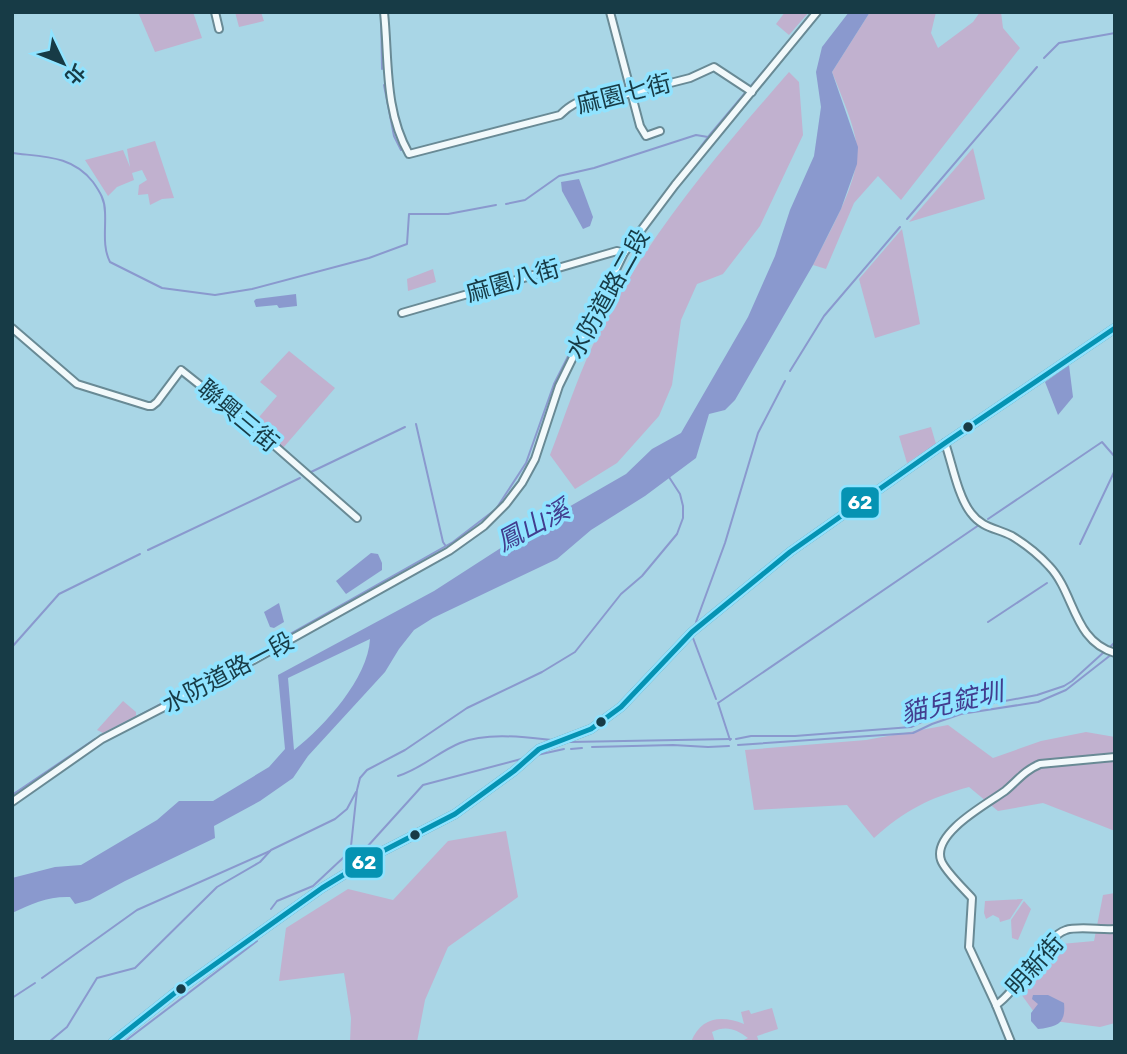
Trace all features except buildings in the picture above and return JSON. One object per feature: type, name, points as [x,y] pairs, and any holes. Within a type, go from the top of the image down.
[{"type":"street","points":[[215,12],[219,29]]},
{"type":"street","name":"麻園七街","points":[[384,12],[387,75],[397,132],[408,154],[560,115],[571,104],[592,98],[600,101],[690,78],[713,67],[749,90]]},
{"type":"street","points":[[610,12],[643,134],[649,137],[660,131]]},
{"type":"street","name":"水防道路二段","points":[[449,551],[484,526],[522,483],[535,459],[559,386],[621,252],[749,90],[817,12]]},
{"type":"street","name":"麻園八街","points":[[402,313],[621,252]]},
{"type":"street","name":"聯興三街","points":[[12,328],[77,384],[148,406],[157,401],[181,370],[259,432],[357,518]]},
{"type":"street","points":[[113,1042],[176,992],[322,888],[381,852],[455,814],[539,749],[591,729],[621,707],[692,632],[790,552],[1115,328]]},
{"type":"street","points":[[945,443],[970,512],[982,525],[1010,536],[1050,567],[1074,615],[1100,649],[1115,653]]},
{"type":"street","name":"水防道路一段","points":[[12,802],[102,739],[232,672],[449,551]]},
{"type":"street","points":[[996,1005],[969,947],[972,898],[941,862],[940,849],[948,834],[1030,768],[1040,764],[1115,757]]},
{"type":"street","name":"明新街","points":[[1011,1042],[996,1005],[1011,993],[1055,937],[1066,930],[1115,929]]},
{"type":"shaded area","points":[[138,12],[193,12],[202,38],[155,52]]},
{"type":"shaded area","points":[[235,12],[261,12],[264,21],[239,27]]},
{"type":"shaded area","points":[[785,12],[809,12],[789,35],[776,24]]},
{"type":"shaded area","points":[[870,12],[936,12],[931,33],[938,48],[973,22],[980,12],[1001,12],[1003,28],[1020,48],[901,200],[878,176],[854,203],[826,269],[813,265],[848,192],[857,149],[851,121],[832,72]]},
{"type":"shaded area","points":[[789,72],[799,82],[803,135],[760,226],[723,274],[697,284],[681,320],[672,385],[659,416],[617,463],[575,489],[550,455],[587,359],[612,307],[682,202]]},
{"type":"shaded area","points":[[155,141],[174,198],[162,199],[150,205],[148,194],[138,195],[139,185],[147,180],[142,170],[132,173],[134,180],[117,187],[108,196],[85,160],[123,150],[130,167],[127,149]]},
{"type":"shaded area","points":[[973,148],[985,199],[909,222]]},
{"type":"shaded area","points":[[902,229],[920,324],[875,338],[859,279]]},
{"type":"shaded area","points":[[433,269],[436,282],[408,291],[407,279]]},
{"type":"shaded area","points":[[289,351],[335,388],[283,448],[254,423],[277,396],[260,382]]},
{"type":"shaded area","points":[[931,427],[936,444],[907,463],[899,436]]},
{"type":"shaded area","points":[[123,701],[136,712],[136,716],[103,733],[97,730]]},
{"type":"shaded area","points":[[948,725],[993,758],[1041,741],[1086,732],[1115,737],[1115,831],[1043,803],[998,811],[969,787],[918,806],[874,838],[847,805],[754,810],[745,750],[866,740]]},
{"type":"shaded area","points":[[506,831],[518,897],[448,947],[425,1000],[417,1042],[350,1042],[351,1018],[344,973],[279,981],[286,928],[348,889],[393,900],[448,841]]},
{"type":"shaded area","points":[[1115,893],[1115,1023],[1100,1027],[1039,1019],[1021,994],[1061,944],[1094,941],[1103,895]]},
{"type":"shaded area","points":[[1023,899],[1010,919],[1000,922],[999,918],[993,915],[986,919],[985,901]]},
{"type":"shaded area","points":[[1024,901],[1031,909],[1018,940],[1012,938],[1011,920]]},
{"type":"shaded area","points":[[772,1008],[778,1029],[757,1036],[759,1042],[740,1042],[748,1038],[726,1028],[712,1032],[715,1042],[691,1042],[700,1027],[713,1020],[744,1024],[741,1012],[749,1010],[751,1014]]},
{"type":"water","name":"鳳山溪","points":[[849,12],[870,12],[832,72],[858,147],[857,164],[841,209],[813,265],[735,400],[725,410],[709,414],[696,458],[645,496],[591,530],[557,559],[433,618],[414,630],[385,672],[308,756],[293,778],[260,801],[214,826],[215,838],[90,900],[75,904],[70,897],[47,899],[12,913],[12,878],[55,867],[81,865],[157,820],[179,801],[213,801],[269,767],[285,749],[278,675],[434,591],[527,531],[626,474],[652,449],[681,433],[748,317],[814,156],[821,107],[816,72],[822,47]],"holes":[[[370,639],[362,669],[343,700],[319,728],[294,750],[288,678]]]},
{"type":"water","points":[[579,179],[593,217],[590,226],[583,229],[562,191],[561,182]]},
{"type":"water","points":[[296,294],[297,306],[256,307],[254,301],[256,299]]},
{"type":"water","points":[[1069,365],[1073,397],[1058,415],[1045,382]]},
{"type":"water","points":[[371,553],[378,554],[382,570],[346,594],[336,581]]},
{"type":"water","points":[[279,603],[284,622],[274,628],[270,627],[264,612]]},
{"type":"water","points":[[1033,995],[1048,995],[1064,1003],[1064,1015],[1059,1023],[1038,1029],[1031,1021],[1031,1013],[1038,1004],[1032,999]]},
{"type":"waterway","points":[[381,12],[382,69]]},
{"type":"waterway","points":[[622,251],[708,137],[813,12]]},
{"type":"waterway","points":[[1044,58],[1059,43],[1115,33]]},
{"type":"waterway","points":[[907,219],[1037,67]]},
{"type":"waterway","points":[[384,85],[394,136],[401,150]]},
{"type":"waterway","points":[[506,204],[525,200],[559,176],[594,168],[696,135],[708,137]]},
{"type":"waterway","points":[[12,153],[56,159],[85,173],[100,193],[104,204],[105,244],[110,262],[162,288],[215,295],[252,289],[369,258],[407,244],[409,214],[448,214],[496,205]]},
{"type":"waterway","points":[[790,371],[824,316],[900,227]]},
{"type":"waterway","points":[[235,665],[453,542],[496,509],[526,463],[554,384],[619,256]]},
{"type":"waterway","points":[[696,622],[725,543],[758,433],[785,381]]},
{"type":"waterway","points":[[416,424],[445,545]]},
{"type":"waterway","points":[[311,472],[405,427]]},
{"type":"waterway","points":[[988,519],[1102,442],[1115,457]]},
{"type":"waterway","points":[[1080,544],[1115,470]]},
{"type":"waterway","points":[[353,864],[351,846],[360,778],[367,770],[405,750],[467,708],[542,672],[575,652],[621,594],[642,576],[677,534],[683,518],[683,506],[680,494],[669,477]]},
{"type":"waterway","points":[[148,550],[300,478]]},
{"type":"waterway","points":[[730,740],[718,703],[979,525]]},
{"type":"waterway","points":[[12,647],[59,594],[140,554]]},
{"type":"waterway","points":[[988,622],[1047,583]]},
{"type":"waterway","points":[[693,638],[716,699]]},
{"type":"waterway","points":[[1109,648],[1115,642]]},
{"type":"waterway","points":[[736,739],[911,727],[934,716],[1037,695],[1064,686],[1104,652]]},
{"type":"waterway","name":"貓兒錠圳","points":[[738,745],[913,733],[961,714],[1038,702],[1066,690],[1112,654]]},
{"type":"waterway","points":[[99,737],[227,669]]},
{"type":"waterway","points":[[398,776],[460,743],[481,737],[552,740]]},
{"type":"waterway","points":[[12,795],[95,739]]},
{"type":"waterway","points":[[570,742],[731,739]]},
{"type":"waterway","name":"貓兒錠圳","points":[[592,747],[729,746]]},
{"type":"waterway","name":"貓兒錠圳","points":[[571,749],[582,748]]},
{"type":"waterway","name":"貓兒錠圳","points":[[537,755],[564,749]]},
{"type":"waterway","name":"貓兒錠圳","points":[[271,909],[277,901],[313,886],[344,857],[357,858],[423,785],[525,758]]},
{"type":"waterway","points":[[49,1042],[67,1027],[97,978],[135,968],[217,887],[260,862],[271,850],[335,819],[347,809],[356,792]]},
{"type":"waterway","points":[[42,978],[137,910],[270,851]]},
{"type":"waterway","points":[[124,1042],[257,941]]},
{"type":"waterway","points":[[12,998],[35,983]]},
{"type":"transit line","name":"62","points":[[113,1042],[176,992],[322,888],[381,852],[455,814],[539,749],[591,729],[621,707],[692,632],[790,552],[1115,328]]}]
